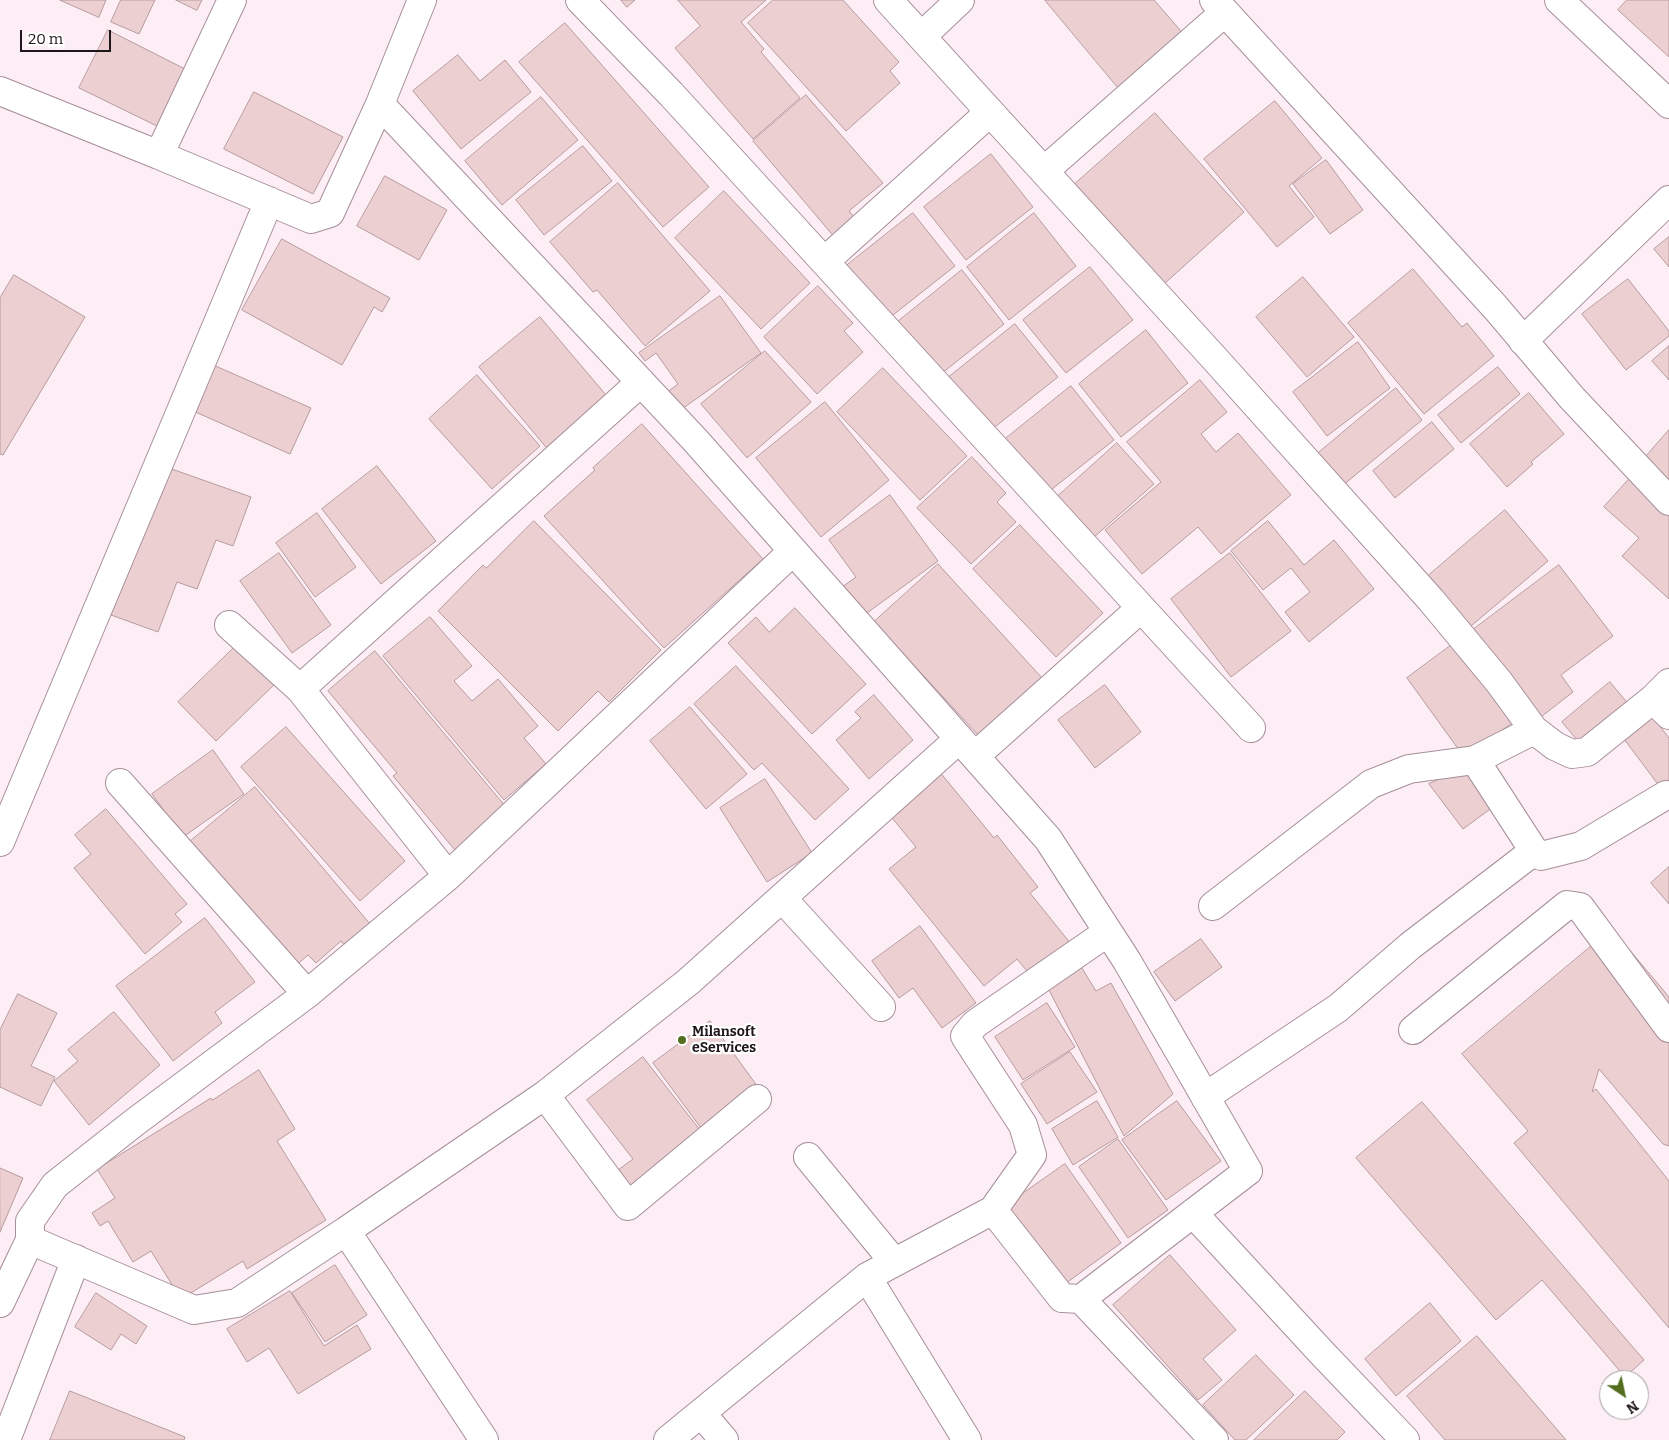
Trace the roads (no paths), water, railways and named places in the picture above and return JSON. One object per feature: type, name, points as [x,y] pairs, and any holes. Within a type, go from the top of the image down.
[{"type":"street","points":[[159,155],[232,0]]},
{"type":"street","points":[[0,91],[311,219],[330,213],[380,104],[422,0]]},
{"type":"street","points":[[580,0],[671,94],[1251,728]]},
{"type":"street","points":[[888,0],[1431,600],[1499,682],[1534,730],[1555,746],[1572,754],[1587,752],[1664,699]]},
{"type":"street","points":[[922,36],[960,0]]},
{"type":"street","points":[[1559,0],[1669,104]]},
{"type":"street","points":[[1044,171],[1220,6],[1496,308],[1572,398],[1669,501]]},
{"type":"street","points":[[380,104],[696,441],[1048,839],[1108,932],[1248,1170],[1081,1299],[1062,1298],[992,1210]]},
{"type":"street","points":[[824,261],[990,112]]},
{"type":"street","points":[[1524,341],[1669,200]]},
{"type":"street","points":[[0,842],[269,202]]},
{"type":"street","points":[[300,689],[641,382]]},
{"type":"street","points":[[0,1303],[30,1240],[30,1221],[55,1185],[135,1122],[307,994],[448,876],[793,552]]},
{"type":"street","points":[[30,1240],[194,1310],[237,1303],[545,1095],[688,982],[782,898],[1141,608]]},
{"type":"street","points":[[229,625],[300,689],[448,876]]},
{"type":"street","points":[[1213,906],[1371,784],[1409,769],[1475,760],[1534,730]]},
{"type":"street","points":[[1475,760],[1534,851],[1541,856],[1581,846],[1666,795]]},
{"type":"street","points":[[120,783],[307,994]]},
{"type":"street","points":[[1205,1097],[1338,1008],[1410,946],[1534,851]]},
{"type":"street","points":[[782,898],[881,1007]]},
{"type":"street","points":[[1413,1030],[1567,905],[1580,907],[1669,1028]]},
{"type":"street","points":[[668,1440],[867,1276],[992,1210],[1032,1155],[1023,1125],[965,1036],[975,1024],[1108,932]]},
{"type":"street","points":[[545,1095],[628,1206],[757,1099]]},
{"type":"street","points":[[808,1157],[894,1262]]},
{"type":"street","points":[[1193,1213],[1320,1352],[1405,1440]]},
{"type":"street","points":[[346,1231],[484,1440]]},
{"type":"street","points":[[6,1440],[76,1259]]},
{"type":"street","points":[[867,1276],[967,1440]]},
{"type":"street","points":[[1081,1299],[1214,1440]]},
{"type":"street","points":[[701,1413],[724,1440]]},
{"type":"place","name":"Milansoft eServices","points":[[682,1040]]}]
